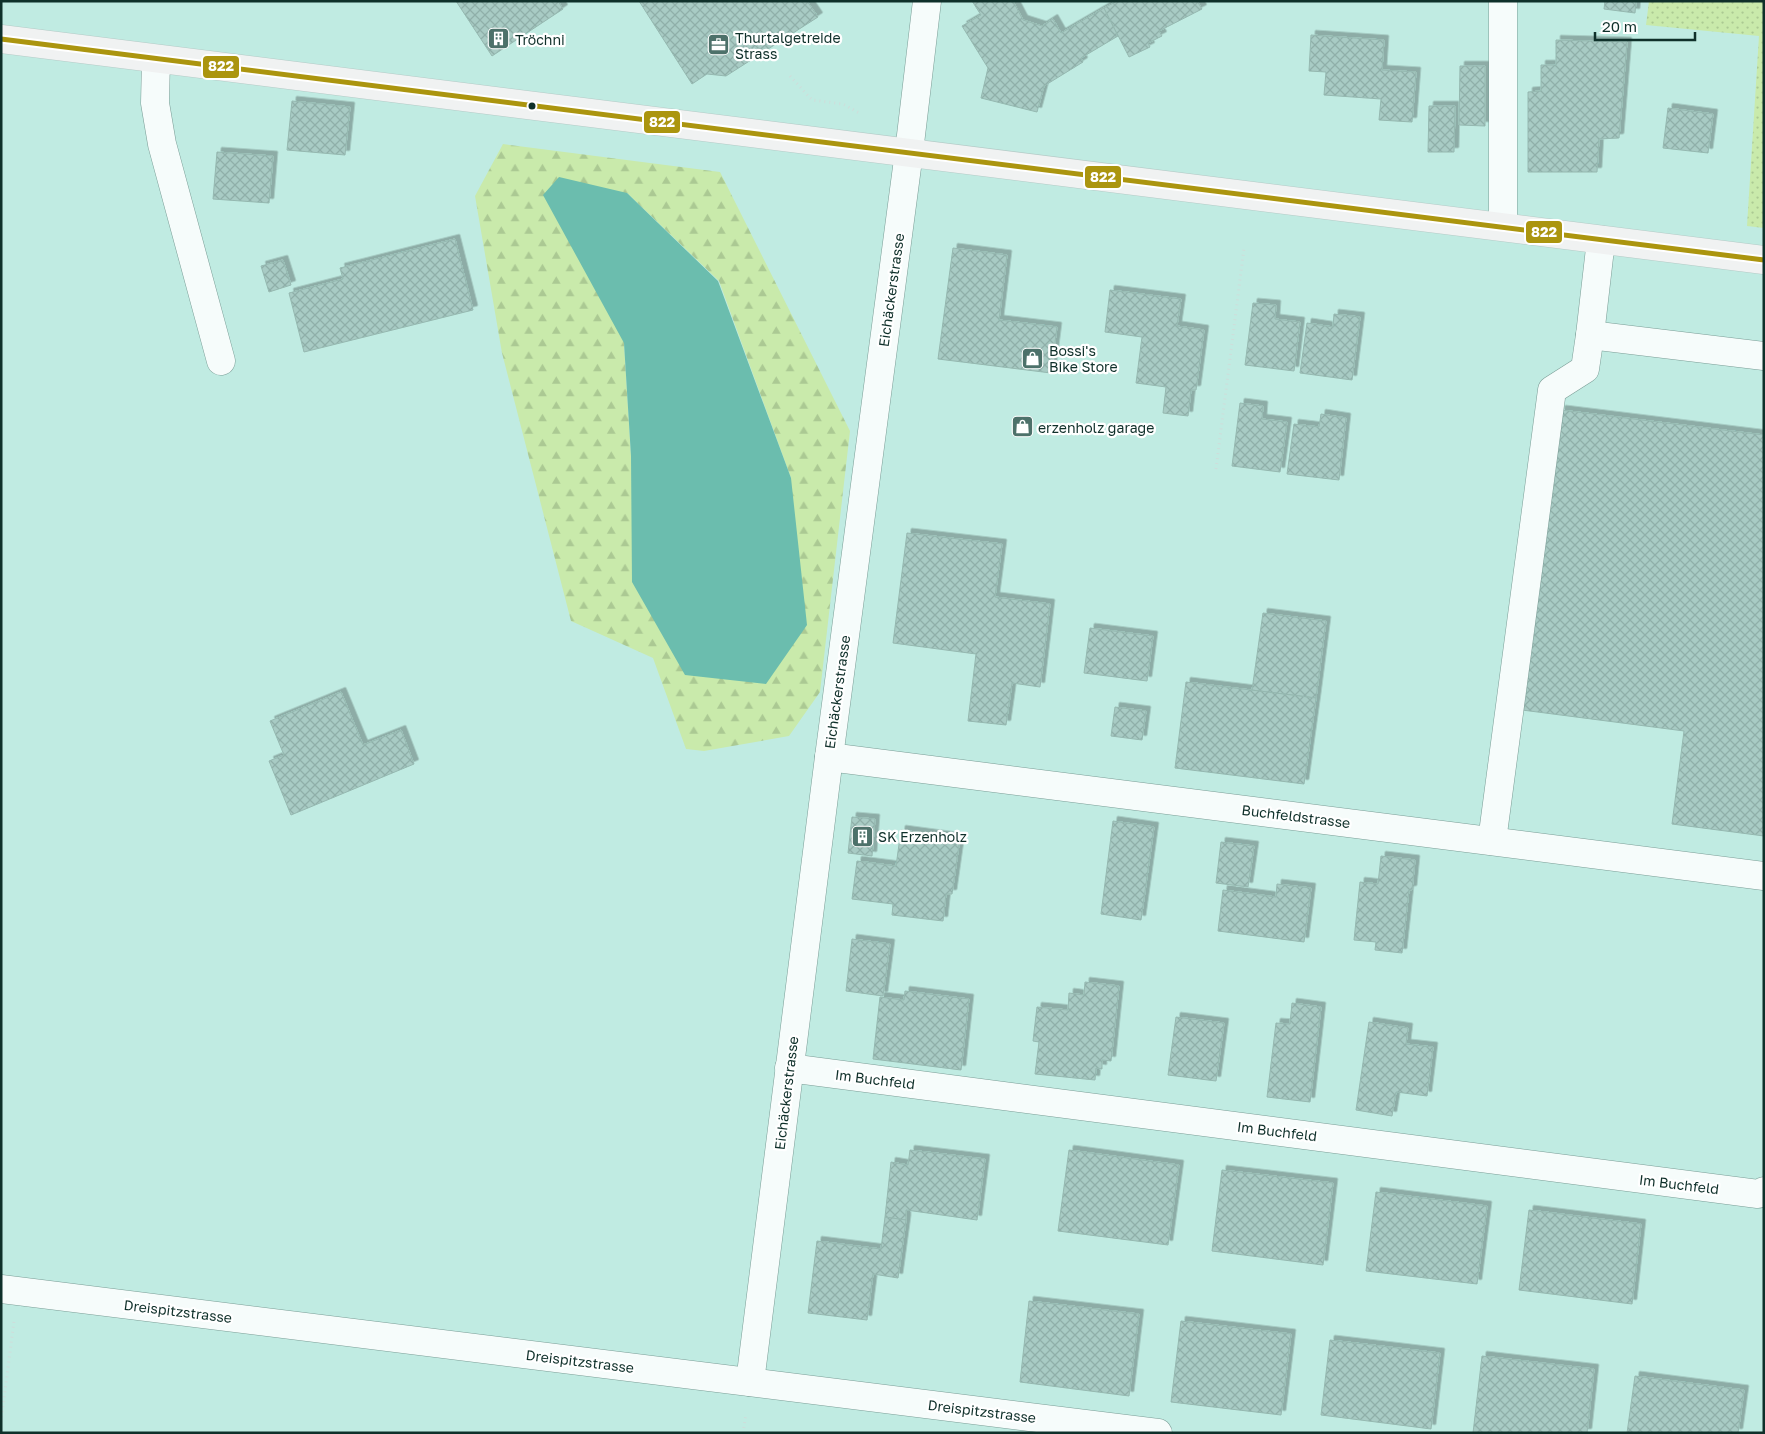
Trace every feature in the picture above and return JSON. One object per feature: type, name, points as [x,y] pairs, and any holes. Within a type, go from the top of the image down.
[{"type":"main road","points":[[1,39],[1764,260]]},
{"type":"street","name":"Eichäckerstrasse","points":[[750,1382],[927,1]]},
{"type":"street","points":[[1503,1],[1504,226]]},
{"type":"street","points":[[156,59],[155,103],[162,144],[221,361]]},
{"type":"street","points":[[1492,841],[1552,390],[1586,369],[1601,240]]},
{"type":"street","points":[[1590,336],[1764,356]]},
{"type":"street","name":"Buchfeldstrasse","points":[[829,757],[1764,876]]},
{"type":"street","name":"Im Buchfeld","points":[[789,1068],[1758,1194],[1764,1191]]},
{"type":"street","name":"Dreispitzstrasse","points":[[10,1290],[1158,1433]]},
{"type":"path","points":[[790,76],[812,100],[843,104],[867,117]]},
{"type":"path","points":[[1216,469],[1244,248]]},
{"type":"path","points":[[1,1422],[10,1290]]},
{"type":"green space","points":[[1649,1],[1764,1],[1764,228],[1747,226],[1759,36],[1646,25]]},
{"type":"green space","points":[[503,144],[720,172],[850,431],[820,692],[789,736],[704,751],[686,749],[653,658],[571,621],[502,353],[475,196]],"holes":[[[627,193],[719,281],[791,478],[631,456],[624,343]]]},
{"type":"shaded area","points":[[559,177],[627,193],[718,281],[791,478],[807,625],[766,684],[685,675],[632,582],[631,456],[624,343],[543,195]]},
{"type":"building","name":"Tröchni","points":[[456,1],[558,1],[563,9],[492,56]]},
{"type":"building","points":[[639,1],[807,1],[818,17],[726,76],[707,74],[692,84]]},
{"type":"building","points":[[972,1],[1013,1],[1023,20],[1042,26],[1053,19],[1061,33],[1104,8],[1118,36],[1081,58],[1083,62],[1044,86],[1037,112],[981,98],[988,68],[962,26],[981,15]]},
{"type":"building","points":[[1117,1],[1197,1],[1202,9],[1159,31],[1162,36],[1148,43],[1150,47],[1129,57],[1104,8]]},
{"type":"building","points":[[1605,1],[1636,1],[1635,13],[1604,9]]},
{"type":"building","points":[[1311,35],[1384,40],[1382,70],[1416,72],[1412,122],[1379,120],[1381,99],[1324,95],[1326,72],[1309,71]]},
{"type":"building","points":[[1556,40],[1627,42],[1619,138],[1599,139],[1597,172],[1528,172],[1528,92],[1541,91],[1541,65],[1556,65]]},
{"type":"building","points":[[1460,66],[1485,66],[1485,126],[1459,125]]},
{"type":"building","points":[[292,101],[350,107],[345,155],[287,150]]},
{"type":"building","points":[[1429,106],[1455,106],[1454,152],[1428,152]]},
{"type":"building","points":[[1668,108],[1713,114],[1708,153],[1663,148]]},
{"type":"building","points":[[217,152],[273,156],[269,203],[213,199]]},
{"type":"building","points":[[455,239],[473,310],[304,352],[289,293],[343,279],[340,268]]},
{"type":"building","points":[[953,248],[1007,255],[999,320],[1057,327],[1051,373],[938,359]]},
{"type":"building","points":[[283,260],[291,285],[269,292],[261,266]]},
{"type":"building","points":[[1110,290],[1181,299],[1177,326],[1204,330],[1196,390],[1191,390],[1188,416],[1163,413],[1166,387],[1136,383],[1142,337],[1105,332]]},
{"type":"building","points":[[1253,303],[1276,305],[1275,319],[1300,322],[1294,371],[1245,365]]},
{"type":"building","points":[[1334,314],[1360,317],[1352,380],[1300,373],[1307,323],[1333,327]]},
{"type":"building","points":[[1240,403],[1263,406],[1262,419],[1287,422],[1280,472],[1232,466]]},
{"type":"building","points":[[1561,410],[1764,435],[1764,836],[1672,824],[1684,731],[1522,710]]},
{"type":"building","points":[[1321,414],[1346,418],[1339,480],[1287,474],[1294,424],[1319,427]]},
{"type":"building","points":[[907,533],[1002,544],[995,597],[1050,604],[1040,687],[1012,683],[1006,725],[968,721],[976,654],[893,643]]},
{"type":"building","points":[[1263,613],[1326,621],[1316,698],[1252,690]]},
{"type":"building","points":[[1090,628],[1153,636],[1147,681],[1084,673]]},
{"type":"building","points":[[1186,682],[1316,698],[1304,784],[1175,768]]},
{"type":"building","points":[[341,692],[363,745],[401,730],[414,764],[291,815],[269,761],[284,755],[270,721]]},
{"type":"building","points":[[1115,707],[1146,711],[1142,740],[1111,736]]},
{"type":"building","name":"SK Erzenholz","points":[[852,817],[875,819],[872,856],[848,853]]},
{"type":"building","points":[[1113,821],[1154,827],[1141,920],[1101,914]]},
{"type":"building","points":[[901,830],[960,838],[952,894],[946,894],[943,921],[892,915],[893,904],[852,899],[857,861],[896,866]]},
{"type":"building","points":[[1221,842],[1254,846],[1248,887],[1216,883]]},
{"type":"building","points":[[1381,856],[1415,860],[1412,890],[1409,890],[1402,953],[1375,950],[1376,942],[1354,940],[1360,882],[1378,884]]},
{"type":"building","points":[[1277,884],[1311,888],[1304,942],[1218,931],[1223,890],[1276,897]]},
{"type":"building","points":[[852,939],[890,944],[883,996],[846,991]]},
{"type":"building","points":[[1085,982],[1119,986],[1111,1061],[1102,1060],[1102,1069],[1096,1068],[1095,1080],[1035,1074],[1039,1042],[1033,1041],[1037,1007],[1068,1010],[1069,993],[1084,995]]},
{"type":"building","points":[[905,991],[969,999],[961,1070],[873,1059],[880,997],[904,1000]]},
{"type":"building","points":[[1292,1003],[1321,1007],[1310,1102],[1267,1097],[1276,1023],[1290,1024]]},
{"type":"building","points":[[1176,1017],[1224,1023],[1216,1081],[1168,1075]]},
{"type":"building","points":[[1369,1022],[1408,1028],[1406,1044],[1433,1047],[1427,1096],[1396,1092],[1392,1116],[1356,1110]]},
{"type":"building","points":[[910,1150],[985,1159],[977,1220],[906,1210],[906,1220],[885,1217],[891,1162],[908,1165]]},
{"type":"building","points":[[1069,1150],[1179,1165],[1168,1245],[1058,1231]]},
{"type":"building","points":[[1222,1170],[1333,1183],[1323,1265],[1212,1251]]},
{"type":"building","points":[[1376,1192],[1487,1206],[1477,1284],[1366,1271]]},
{"type":"building","points":[[1529,1210],[1641,1224],[1632,1304],[1519,1290]]},
{"type":"building","points":[[885,1217],[906,1220],[898,1278],[873,1274],[867,1320],[808,1313],[817,1241],[881,1249]]},
{"type":"building","points":[[1029,1301],[1139,1314],[1129,1396],[1020,1382]]},
{"type":"building","points":[[1181,1321],[1291,1334],[1281,1415],[1171,1402]]},
{"type":"building","points":[[1330,1340],[1440,1353],[1431,1429],[1321,1415]]},
{"type":"building","points":[[1482,1356],[1594,1369],[1587,1433],[1473,1433]]},
{"type":"building","points":[[1635,1376],[1744,1390],[1738,1433],[1627,1433]]},
{"type":"transit line","name":"822","points":[[1,39],[1764,260]]},
{"type":"place","name":"Tröchni","points":[[499,39]]},
{"type":"place","name":"Thurtalgetreide Strass","points":[[719,45]]},
{"type":"place","name":"Bossi's Bike Store","points":[[1033,358]]},
{"type":"place","name":"erzenholz garage","points":[[1022,427]]},
{"type":"place","name":"SK Erzenholz","points":[[862,836]]}]
